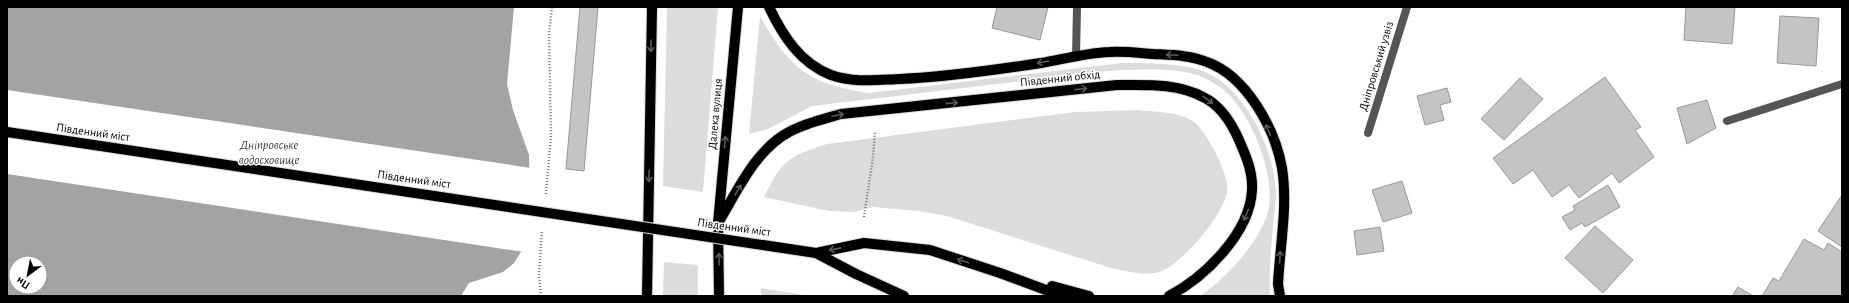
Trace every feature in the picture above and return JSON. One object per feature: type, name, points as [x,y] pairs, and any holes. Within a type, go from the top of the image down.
[{"type":"main road","points":[[647,296],[652,7]]},
{"type":"main road","name":"Далека вулиця","points":[[719,296],[718,223],[738,7]]},
{"type":"main road","name":"Південний обхід","points":[[769,7],[779,28],[792,47],[809,62],[831,75],[856,81],[927,78],[1110,52],[1180,55],[1206,61],[1220,68],[1249,93],[1260,111],[1274,142],[1282,167],[1285,204],[1278,284],[1280,296]]},
{"type":"main road","name":"Південний обхід","points":[[718,223],[758,160],[770,146],[788,132],[810,123],[841,114],[1117,85],[1161,85],[1191,91],[1205,98],[1222,112],[1235,130],[1249,164],[1252,189],[1250,207],[1234,237],[1201,274],[1186,287],[1170,296]]},
{"type":"main road","name":"Південний міст","points":[[7,132],[816,253]]},
{"type":"main road","points":[[816,253],[864,243],[930,250],[1000,273],[1062,296]]},
{"type":"main road","points":[[816,253],[856,274],[904,296]]},
{"type":"main road","points":[[1000,273],[1089,296]]},
{"type":"street","points":[[1076,56],[1077,7]]},
{"type":"street","name":"Дніпровський узвіз","points":[[1368,133],[1407,7]]},
{"type":"street","points":[[1727,120],[1842,84]]},
{"type":"path","points":[[545,197],[551,135],[549,34],[552,7]]},
{"type":"path","points":[[864,217],[873,157],[875,131]]},
{"type":"path","points":[[541,296],[539,275],[543,228]]},
{"type":"shaded area","points":[[667,7],[718,7],[703,192],[663,186]]},
{"type":"shaded area","points":[[760,16],[781,49],[803,71],[816,79],[831,85],[869,93],[1122,63],[1182,66],[1200,70],[1216,78],[1230,89],[1243,104],[1263,139],[1270,158],[1274,176],[1276,201],[1270,261],[1270,296],[1200,296],[1220,280],[1247,251],[1261,229],[1266,218],[1269,204],[1267,170],[1262,152],[1254,134],[1237,104],[1224,90],[1212,82],[1202,77],[1179,71],[1136,70],[1097,72],[812,106],[768,129],[749,134]]},
{"type":"shaded area","points":[[1137,110],[1174,114],[1188,118],[1194,122],[1211,144],[1225,175],[1227,185],[1227,192],[1224,202],[1201,237],[1181,258],[1162,271],[1156,273],[1136,273],[1111,268],[947,216],[919,211],[873,207],[853,212],[829,211],[764,197],[781,167],[794,157],[827,144],[1075,112]]},
{"type":"shaded area","points":[[664,262],[698,265],[698,296],[663,296]]},
{"type":"shaded area","points":[[761,288],[811,296],[761,296]]},
{"type":"water","name":"Дніпровське водосховище","points":[[7,7],[514,7],[507,84],[513,110],[529,155],[531,231],[524,247],[514,263],[503,272],[469,283],[461,296],[7,296]]},
{"type":"pier","points":[[7,90],[531,168],[533,231],[524,252],[7,174]]},
{"type":"building","points":[[580,7],[598,7],[584,171],[566,169]]},
{"type":"building","points":[[997,7],[1048,7],[1040,40],[992,28]]},
{"type":"building","points":[[1686,7],[1735,7],[1732,44],[1684,40]]},
{"type":"building","points":[[1780,16],[1819,18],[1816,66],[1777,63]]},
{"type":"building","points":[[1605,77],[1641,127],[1635,130],[1654,157],[1619,183],[1612,173],[1579,198],[1569,185],[1552,197],[1533,170],[1513,184],[1493,158]]},
{"type":"building","points":[[1520,78],[1543,99],[1504,140],[1481,119]]},
{"type":"building","points":[[1447,88],[1451,102],[1440,105],[1444,120],[1425,125],[1417,96]]},
{"type":"building","points":[[1707,100],[1716,128],[1687,144],[1677,108]]},
{"type":"building","points":[[1402,181],[1412,213],[1383,222],[1372,190]]},
{"type":"building","points":[[1608,185],[1620,207],[1585,227],[1582,223],[1570,230],[1562,217],[1575,210],[1573,206]]},
{"type":"building","points":[[1842,195],[1842,247],[1818,231]]},
{"type":"building","points":[[1595,226],[1633,260],[1603,293],[1565,258]]},
{"type":"building","points":[[1380,227],[1384,251],[1357,255],[1354,231]]},
{"type":"building","points":[[1804,239],[1824,250],[1828,243],[1842,252],[1842,296],[1762,296],[1773,278],[1779,281]]},
{"type":"building","points":[[1738,287],[1753,296],[1732,296]]}]
